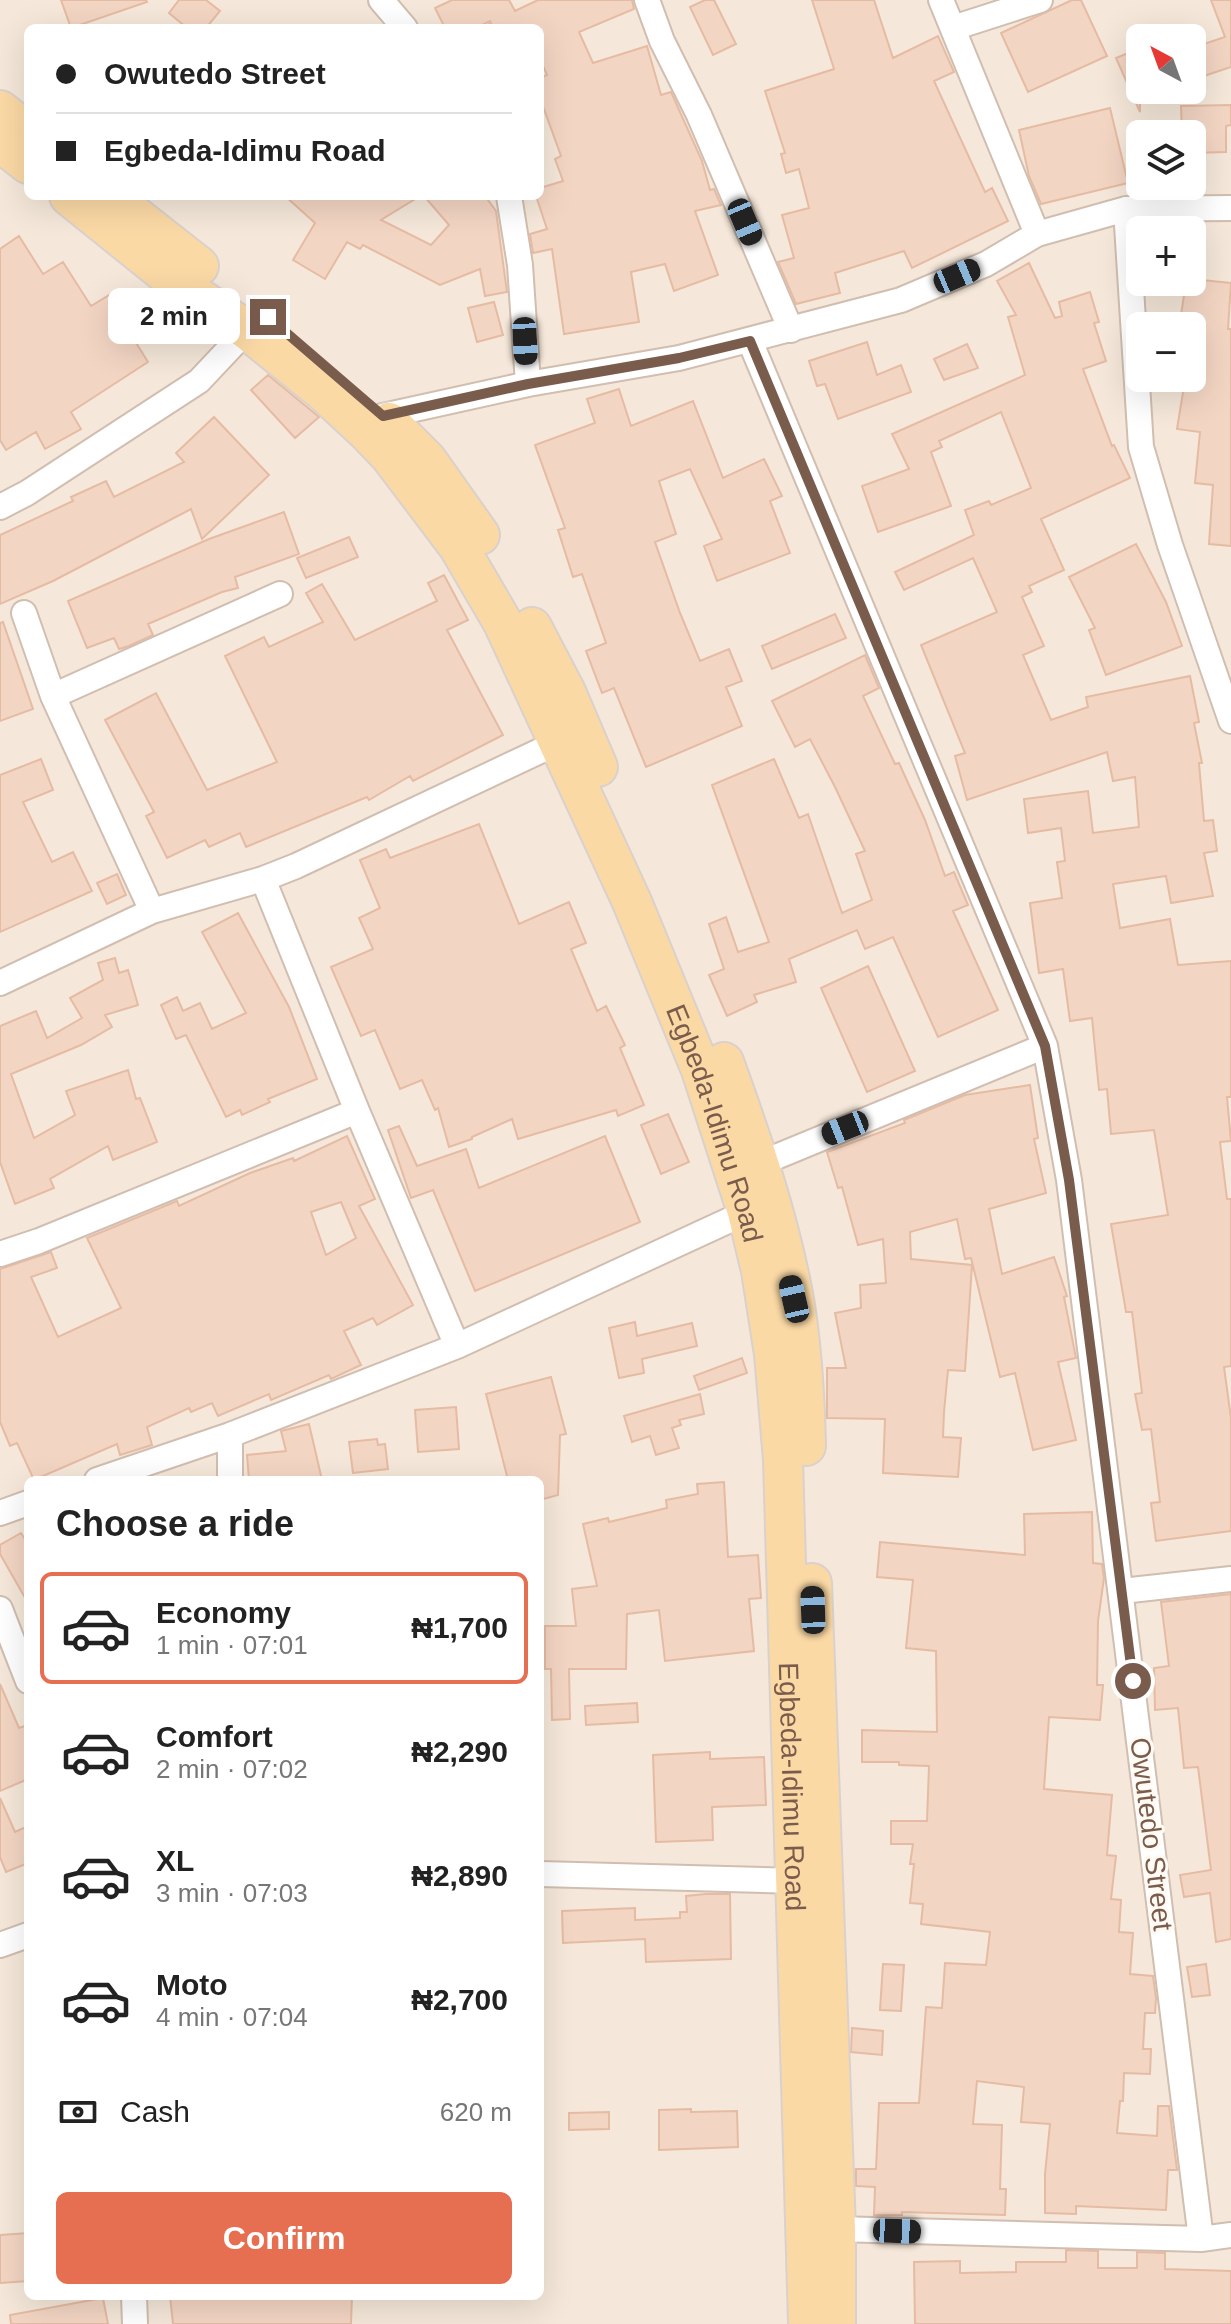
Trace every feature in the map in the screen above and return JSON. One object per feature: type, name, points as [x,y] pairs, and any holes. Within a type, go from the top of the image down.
[{"type":"main road","points":[[0,110],[24,129]]},
{"type":"main road","points":[[0,142],[24,161]]},
{"type":"main road","name":"Egbeda-Idimu Road","points":[[75,200],[186,273],[268,317],[383,416],[427,460],[498,561],[566,692],[715,1036],[771,1202],[794,1299],[804,1377],[836,2229],[836,2324]]},
{"type":"main road","name":"Egbeda-Idimu Road","points":[[114,200],[247,330],[325,393],[366,431],[390,456],[458,546],[503,623],[559,742],[670,992],[701,1070],[747,1212],[761,1271],[772,1341],[783,1460],[808,2324]]},
{"type":"street","points":[[381,0],[402,24]]},
{"type":"street","points":[[647,0],[662,41],[699,115],[791,330]]},
{"type":"street","points":[[941,0],[1037,234]]},
{"type":"street","points":[[953,28],[1040,0]]},
{"type":"street","points":[[510,200],[520,265],[528,384]]},
{"type":"street","points":[[383,416],[528,384],[679,358],[901,300],[986,264],[1037,234],[1126,209],[1231,208]]},
{"type":"street","points":[[1126,209],[1141,447],[1170,545],[1231,721]]},
{"type":"street","points":[[0,507],[27,493],[199,381],[247,330]]},
{"type":"street","name":"Owutedo Street","points":[[750,341],[1045,1046],[1069,1180],[1201,2239]]},
{"type":"street","points":[[53,696],[280,594]]},
{"type":"street","points":[[24,613],[53,696],[152,911]]},
{"type":"street","points":[[0,983],[152,911],[263,879],[296,866],[559,742]]},
{"type":"street","points":[[263,879],[457,1346]]},
{"type":"street","points":[[759,1164],[1045,1046]]},
{"type":"street","points":[[0,1254],[39,1241],[357,1111]]},
{"type":"street","points":[[109,1476],[230,1435],[457,1346],[747,1212]]},
{"type":"street","points":[[230,1435],[230,1476]]},
{"type":"street","points":[[1,1510],[24,1504]]},
{"type":"street","points":[[1122,1591],[1231,1579]]},
{"type":"street","points":[[0,1609],[24,1671]]},
{"type":"street","points":[[544,1874],[797,1881]]},
{"type":"street","points":[[0,1945],[24,1936]]},
{"type":"street","points":[[836,2229],[1201,2239],[1231,2235]]},
{"type":"street","points":[[134,2300],[135,2324]]},
{"type":"shaded area","points":[[0,0],[1231,0],[1231,2324],[0,2324]]},
{"type":"building","points":[[61,0],[147,2],[83,24],[70,24]]},
{"type":"building","points":[[179,0],[206,0],[220,11],[209,24],[182,24],[169,13]]},
{"type":"building","points":[[452,0],[509,0],[515,11],[538,0],[632,0],[634,9],[579,32],[593,63],[647,46],[661,95],[671,92],[702,161],[710,190],[714,189],[721,205],[695,211],[718,275],[674,291],[665,264],[631,272],[639,322],[564,334],[552,249],[533,253],[530,234],[547,229],[537,200],[544,200],[544,187],[563,181],[555,159],[561,156],[544,109],[544,76],[547,75],[544,68],[544,24],[489,24],[490,21],[484,24],[443,24],[435,8]]},
{"type":"building","points":[[705,0],[714,0],[736,44],[713,55],[690,7]]},
{"type":"building","points":[[812,0],[874,0],[893,58],[938,36],[954,72],[934,81],[985,192],[992,188],[1008,221],[912,268],[904,251],[835,273],[840,293],[796,304],[778,262],[794,258],[782,215],[809,208],[799,169],[786,173],[781,154],[785,153],[765,91],[834,69]]},
{"type":"building","points":[[1072,0],[1081,0],[1107,56],[1028,92],[1001,33]]},
{"type":"building","points":[[1211,0],[1231,0],[1231,67],[1206,75],[1206,43],[1225,37]]},
{"type":"building","points":[[1126,54],[1126,80],[1116,58]]},
{"type":"building","points":[[1231,105],[1231,125],[1226,126],[1226,152],[1206,153],[1206,120],[1182,120],[1181,106]]},
{"type":"building","points":[[1110,108],[1126,183],[1041,204],[1029,176],[1019,130]]},
{"type":"building","points":[[289,200],[414,200],[381,220],[431,245],[449,225],[427,200],[488,200],[496,211],[507,292],[485,296],[480,269],[440,285],[363,245],[360,249],[347,242],[325,279],[293,260],[315,223]]},
{"type":"building","points":[[19,236],[43,274],[63,262],[91,306],[111,294],[128,323],[125,325],[148,362],[71,412],[81,429],[45,449],[36,432],[6,450],[0,440],[0,249]]},
{"type":"building","points":[[1029,263],[1055,318],[1062,316],[1059,302],[1090,292],[1099,322],[1094,323],[1106,361],[1083,369],[1112,446],[1130,478],[1041,519],[1064,570],[1029,586],[1032,592],[1022,597],[1044,646],[1023,655],[1051,720],[1088,707],[1086,697],[1190,676],[1199,722],[1194,723],[1202,763],[1199,763],[1204,821],[1213,820],[1217,851],[1204,853],[1213,896],[1171,903],[1166,876],[1113,884],[1120,928],[1170,919],[1178,965],[1231,961],[1231,1097],[1227,1097],[1231,1141],[1220,1142],[1227,1199],[1231,1199],[1231,1366],[1224,1367],[1231,1418],[1231,1531],[1156,1541],[1151,1503],[1160,1502],[1151,1429],[1142,1430],[1135,1394],[1142,1393],[1132,1312],[1126,1312],[1111,1224],[1168,1215],[1154,1130],[1111,1134],[1107,1089],[1099,1090],[1092,1018],[1070,1021],[1063,969],[1039,973],[1030,903],[1062,898],[1057,862],[1065,861],[1061,828],[1028,833],[1024,799],[1088,791],[1093,833],[1139,827],[1135,777],[1113,781],[1107,752],[967,800],[955,756],[965,753],[921,645],[997,612],[973,558],[904,590],[895,572],[974,535],[965,510],[989,501],[991,505],[1031,488],[1001,412],[939,441],[942,447],[931,452],[951,506],[878,532],[862,486],[909,469],[892,434],[1025,375],[1008,317],[1016,315],[997,281]]},
{"type":"building","points":[[1206,280],[1231,283],[1228,329],[1231,329],[1231,546],[1209,544],[1213,485],[1195,483],[1200,432],[1177,429],[1183,392],[1206,392],[1206,312],[1181,312],[1184,296],[1206,296]]},
{"type":"building","points":[[494,302],[503,335],[477,342],[468,308]]},
{"type":"building","points":[[867,342],[877,375],[901,365],[911,392],[838,419],[825,384],[817,386],[809,361]]},
{"type":"building","points":[[967,344],[978,368],[944,380],[934,359]]},
{"type":"building","points":[[268,375],[319,417],[295,438],[251,390]]},
{"type":"building","points":[[619,389],[631,426],[693,401],[723,478],[764,459],[782,496],[770,501],[790,553],[717,581],[704,546],[722,539],[690,469],[659,481],[676,534],[655,542],[700,661],[729,649],[742,681],[726,687],[742,726],[646,767],[614,688],[602,693],[586,651],[606,643],[582,574],[573,577],[558,530],[565,528],[535,445],[595,423],[587,399]]},
{"type":"building","points":[[214,417],[269,475],[202,539],[191,509],[53,581],[0,604],[0,535],[73,501],[71,497],[106,481],[114,497],[184,462],[176,453]]},
{"type":"building","points":[[284,512],[299,554],[235,577],[238,588],[148,624],[153,635],[129,646],[119,649],[114,638],[87,648],[68,601],[209,539]]},
{"type":"building","points":[[349,537],[358,557],[306,578],[297,558]]},
{"type":"building","points":[[1136,544],[1166,602],[1182,646],[1106,675],[1089,630],[1095,628],[1069,577]]},
{"type":"building","points":[[444,575],[468,620],[447,630],[503,735],[413,781],[410,776],[369,800],[367,797],[246,847],[240,833],[209,847],[205,840],[167,858],[146,816],[154,812],[105,720],[156,693],[207,790],[277,762],[225,656],[264,637],[269,647],[323,622],[306,593],[322,584],[355,640],[437,601],[428,583]]},
{"type":"building","points":[[835,614],[846,638],[772,669],[762,646]]},
{"type":"building","points":[[3,622],[33,709],[0,721],[0,623]]},
{"type":"building","points":[[865,655],[879,688],[863,696],[925,820],[945,876],[954,872],[968,905],[953,911],[998,1010],[938,1037],[893,937],[865,949],[857,930],[789,959],[796,982],[754,995],[757,1002],[727,1016],[709,975],[724,969],[709,924],[726,917],[738,952],[769,942],[712,785],[774,759],[799,818],[808,814],[842,913],[872,900],[856,854],[865,851],[835,787],[810,739],[795,747],[772,701]]},
{"type":"building","points":[[41,759],[53,790],[23,802],[52,862],[73,852],[92,891],[0,932],[0,775]]},
{"type":"building","points":[[479,824],[519,924],[569,902],[586,943],[571,949],[597,1011],[606,1006],[625,1045],[620,1048],[644,1105],[618,1116],[616,1110],[518,1139],[512,1119],[449,1147],[438,1108],[435,1110],[422,1080],[400,1089],[375,1030],[361,1036],[331,967],[373,949],[359,918],[380,908],[360,860],[386,849],[390,858]]},
{"type":"building","points":[[117,874],[126,895],[107,904],[97,883]]},
{"type":"building","points":[[238,913],[289,1007],[317,1079],[268,1099],[270,1102],[242,1115],[240,1110],[226,1117],[186,1035],[176,1039],[161,1005],[177,997],[183,1011],[200,1003],[212,1029],[246,1013],[202,932]]},
{"type":"building","points":[[115,958],[119,973],[128,970],[138,1005],[105,1015],[112,1027],[81,1045],[11,1074],[34,1138],[75,1115],[66,1091],[128,1070],[136,1099],[140,1098],[157,1142],[113,1160],[108,1146],[50,1179],[54,1188],[15,1204],[0,1162],[0,1026],[36,1011],[47,1038],[82,1018],[70,998],[103,980],[98,963]]},
{"type":"building","points":[[868,966],[915,1071],[867,1092],[821,988]]},
{"type":"building","points":[[1030,1085],[1038,1138],[1034,1139],[1046,1193],[989,1209],[1002,1274],[1054,1257],[1067,1296],[1064,1297],[1076,1358],[1058,1362],[1076,1440],[1033,1450],[1015,1373],[1000,1377],[971,1258],[965,1259],[957,1219],[910,1232],[911,1259],[972,1265],[965,1371],[948,1370],[944,1412],[943,1437],[961,1438],[958,1477],[883,1473],[885,1419],[827,1418],[827,1368],[846,1368],[835,1313],[861,1308],[860,1285],[886,1283],[883,1239],[858,1245],[842,1187],[838,1188],[827,1152],[905,1123],[904,1120],[965,1095]]},
{"type":"building","points":[[668,1114],[689,1162],[661,1174],[641,1125]]},
{"type":"building","points":[[399,1126],[417,1166],[466,1149],[479,1188],[605,1136],[640,1222],[475,1291],[433,1190],[411,1198],[388,1130]]},
{"type":"building","points":[[347,1136],[375,1199],[359,1206],[413,1305],[377,1325],[373,1318],[344,1331],[361,1365],[331,1379],[329,1375],[271,1400],[269,1394],[218,1416],[212,1403],[191,1412],[189,1408],[147,1427],[152,1445],[120,1455],[117,1444],[43,1476],[32,1476],[17,1443],[10,1446],[0,1422],[0,1269],[51,1252],[57,1268],[31,1277],[58,1337],[121,1308],[87,1238],[177,1201],[179,1206],[250,1173],[293,1158],[294,1161]],"holes":[[[341,1202],[356,1238],[326,1255],[311,1212]]]},
{"type":"building","points":[[635,1322],[637,1336],[692,1323],[697,1346],[642,1359],[644,1373],[619,1378],[609,1328]]},
{"type":"building","points":[[742,1358],[747,1373],[699,1390],[694,1376]]},
{"type":"building","points":[[551,1377],[566,1434],[560,1435],[558,1495],[544,1499],[544,1476],[507,1476],[486,1394]]},
{"type":"building","points":[[700,1394],[704,1414],[679,1420],[681,1425],[672,1428],[679,1448],[656,1455],[650,1436],[632,1442],[624,1416]]},
{"type":"building","points":[[456,1407],[459,1449],[418,1452],[415,1410]]},
{"type":"building","points":[[309,1424],[321,1476],[249,1476],[247,1455],[286,1451],[281,1431]]},
{"type":"building","points":[[377,1439],[378,1445],[385,1444],[388,1469],[353,1473],[349,1442]]},
{"type":"building","points":[[724,1482],[728,1557],[758,1555],[761,1598],[749,1599],[754,1651],[665,1661],[659,1610],[627,1614],[626,1669],[569,1669],[570,1719],[552,1720],[551,1669],[545,1669],[545,1626],[576,1626],[572,1589],[597,1586],[583,1524],[608,1518],[609,1522],[667,1508],[666,1500],[698,1494],[697,1484]]},
{"type":"building","points":[[1092,1512],[1093,1563],[1102,1564],[1104,1578],[1098,1621],[1097,1685],[1103,1685],[1100,1720],[1049,1717],[1044,1789],[1112,1795],[1107,1855],[1116,1856],[1111,1899],[1121,1900],[1119,1932],[1133,1933],[1130,1974],[1153,1976],[1156,1998],[1155,2013],[1145,2013],[1143,2049],[1151,2049],[1150,2074],[1124,2073],[1117,2133],[1157,2136],[1158,2106],[1169,2106],[1177,2170],[1168,2170],[1166,2210],[1076,2206],[1076,2214],[1045,2213],[1050,2124],[1021,2122],[1024,2087],[977,2081],[973,2124],[1002,2125],[1000,2189],[1006,2189],[1005,2215],[902,2212],[902,2215],[874,2215],[875,2187],[856,2186],[856,2169],[876,2169],[879,2103],[919,2103],[926,2007],[942,2008],[945,1963],[986,1965],[990,1932],[921,1924],[923,1904],[910,1903],[913,1844],[891,1844],[891,1821],[927,1821],[929,1766],[862,1762],[862,1730],[937,1732],[936,1651],[906,1648],[913,1580],[877,1577],[880,1542],[1025,1555],[1024,1514]]},
{"type":"building","points":[[21,1533],[24,1538],[24,1596],[0,1554],[0,1545]]},
{"type":"building","points":[[1231,1594],[1231,1939],[1216,1942],[1210,1893],[1184,1897],[1180,1875],[1211,1870],[1198,1767],[1184,1768],[1178,1708],[1155,1710],[1154,1668],[1169,1666],[1161,1602]]},
{"type":"building","points":[[0,1684],[19,1728],[24,1726],[24,1781],[0,1791]]},
{"type":"building","points":[[637,1703],[638,1722],[586,1725],[585,1706]]},
{"type":"building","points":[[710,1752],[710,1759],[764,1757],[766,1805],[712,1807],[713,1840],[656,1842],[653,1755]]},
{"type":"building","points":[[0,1798],[15,1832],[24,1828],[24,1865],[6,1872],[0,1857]]},
{"type":"building","points":[[730,1894],[731,1959],[646,1962],[645,1939],[563,1943],[562,1911],[635,1908],[635,1920],[680,1918],[680,1912],[687,1912],[686,1896]]},
{"type":"building","points":[[883,1964],[904,1965],[901,2011],[880,2010]]},
{"type":"building","points":[[1206,1964],[1210,1995],[1192,1997],[1187,1967]]},
{"type":"building","points":[[852,2028],[883,2031],[882,2055],[851,2052]]},
{"type":"building","points":[[691,2109],[691,2112],[737,2111],[738,2147],[659,2150],[659,2110]]},
{"type":"building","points":[[609,2112],[609,2129],[569,2130],[569,2113]]},
{"type":"building","points":[[24,2233],[24,2281],[0,2283],[0,2235]]},
{"type":"building","points":[[1066,2250],[1098,2251],[1098,2268],[1137,2268],[1137,2252],[1165,2253],[1165,2269],[1231,2271],[1231,2324],[915,2324],[914,2262],[960,2261],[960,2273],[1016,2272],[1016,2262],[1066,2262]]},
{"type":"building","points":[[103,2300],[108,2324],[11,2324],[10,2315]]},
{"type":"building","points":[[170,2300],[352,2300],[351,2324],[173,2324]]},
{"type":"route","points":[[268,317],[383,416],[528,384],[679,358],[750,341],[1045,1046],[1069,1180],[1133,1681]]}]
